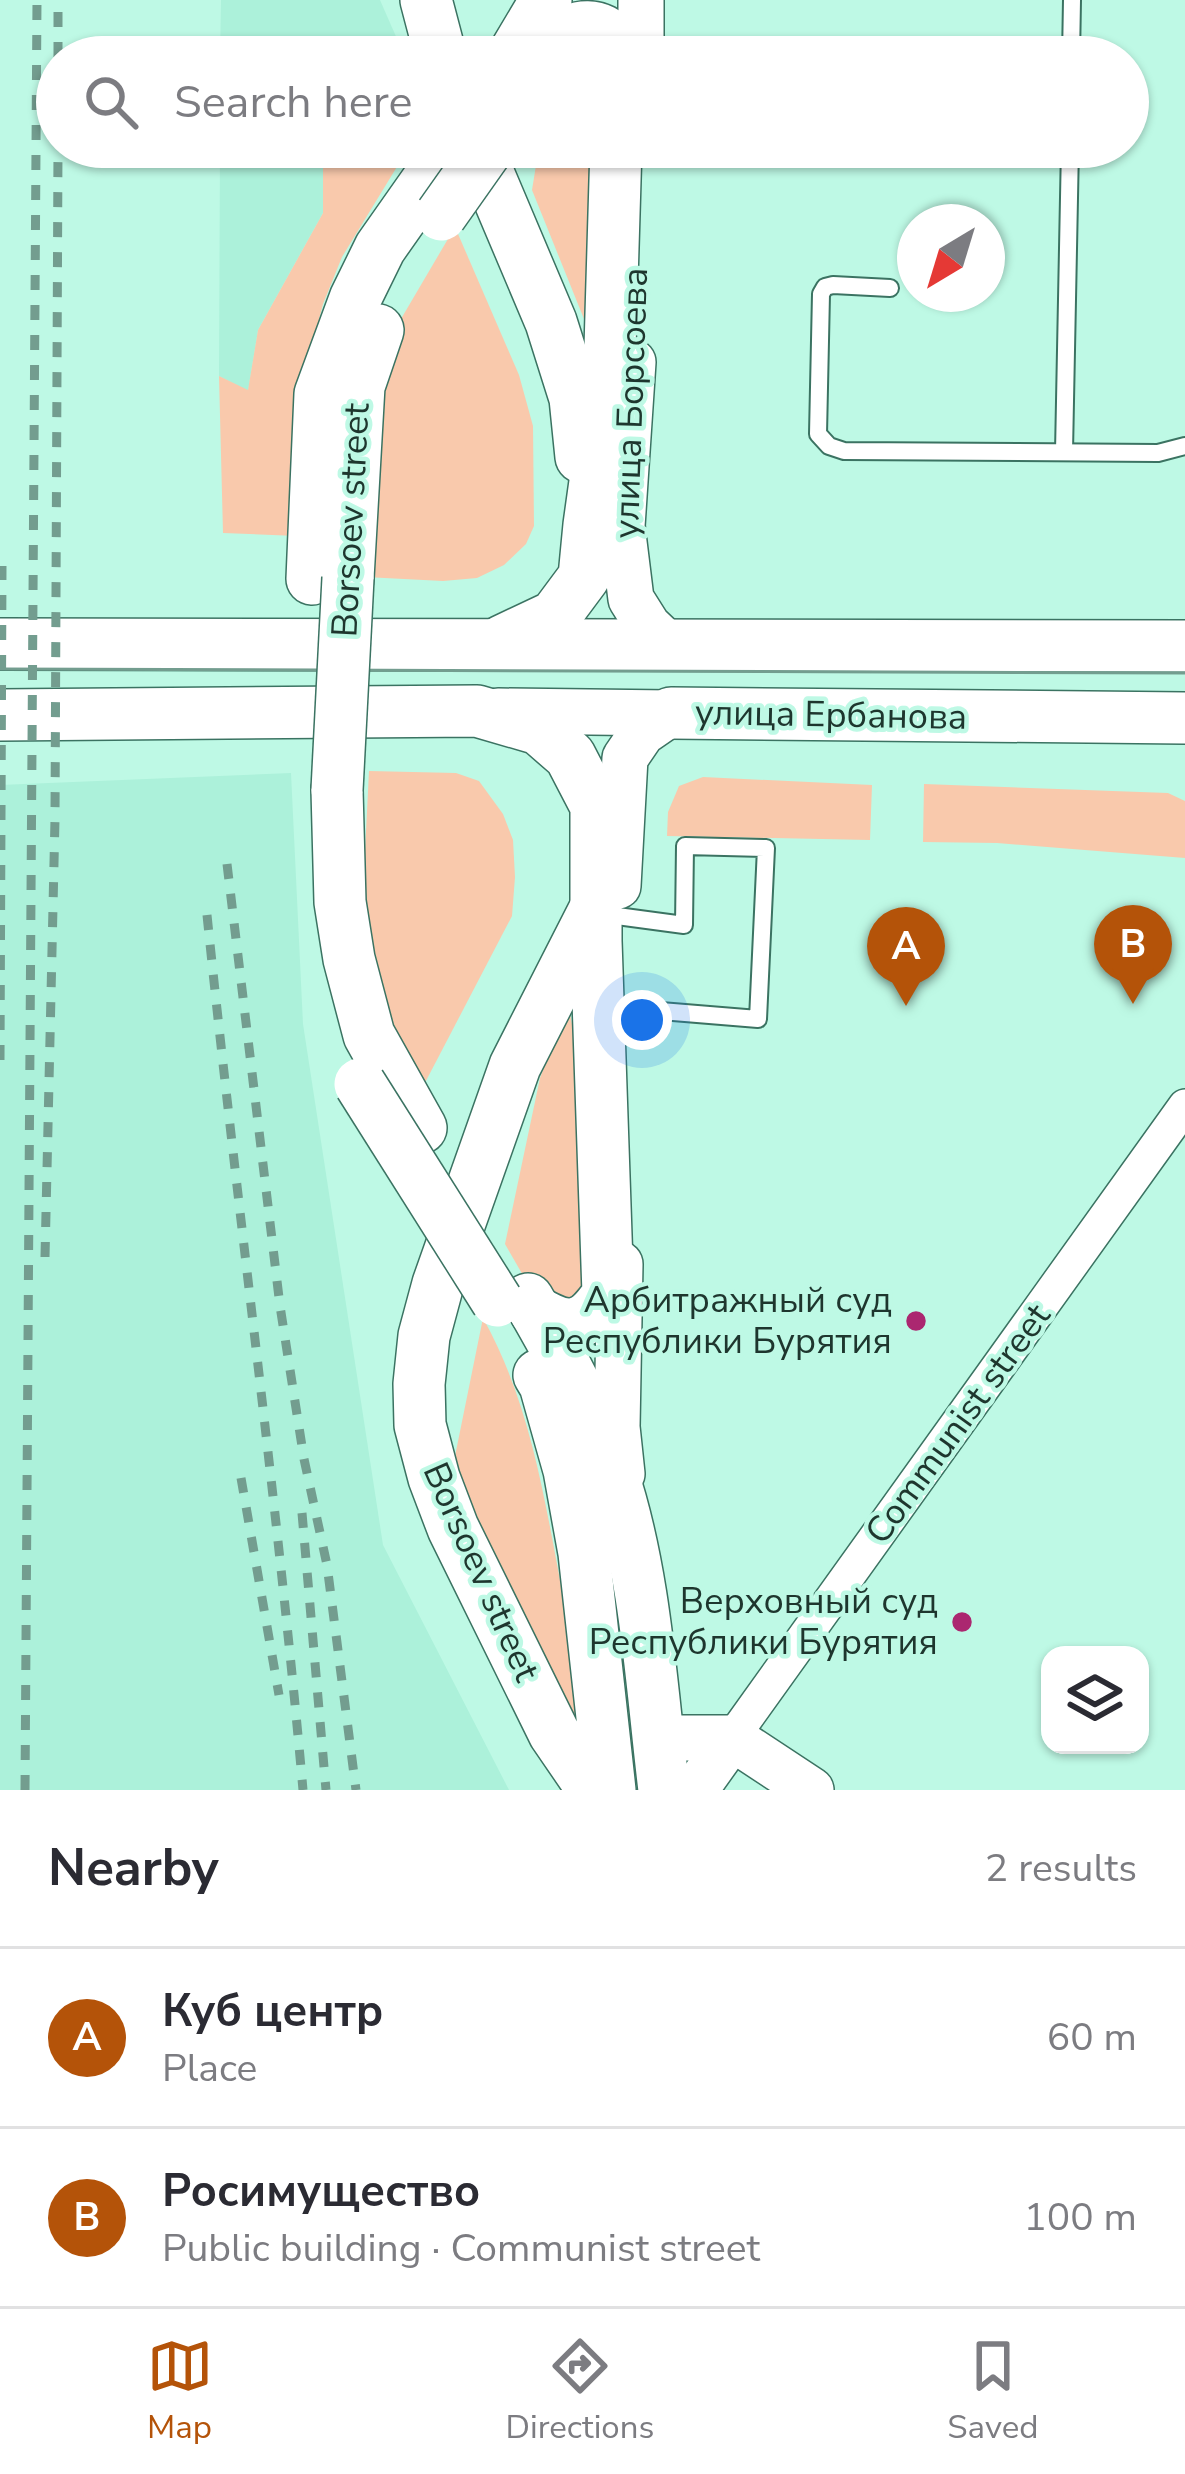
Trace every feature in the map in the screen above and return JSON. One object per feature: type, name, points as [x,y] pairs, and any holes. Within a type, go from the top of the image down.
[{"type":"main road","points":[[425,0],[435,36]]},
{"type":"main road","points":[[640,36],[641,0]]},
{"type":"main road","points":[[564,22],[590,25],[611,36]]},
{"type":"main road","points":[[427,208],[443,168]]},
{"type":"main road","points":[[468,168],[380,248],[355,298],[320,394],[330,578],[323,788],[304,842],[316,945],[360,1084],[518,1300],[556,1323],[576,1324],[593,1316],[608,1294],[603,921]]},
{"type":"main road","points":[[486,168],[551,322],[575,398],[589,525]]},
{"type":"main road","points":[[496,644],[555,616],[584,577],[609,381],[615,168]]},
{"type":"main road","name":"улица Борсоева","points":[[639,168],[635,337],[622,526],[631,599],[648,626],[668,645]]},
{"type":"main road","name":"улица Ербанова","points":[[0,644],[1185,646]]},
{"type":"main road","name":"улица Ербанова","points":[[477,711],[1175,721]]},
{"type":"main road","name":"Borsoev street","points":[[0,716],[477,711],[539,729],[570,756],[596,806],[612,1007],[620,1271],[617,1427],[664,1790]]},
{"type":"main road","name":"Borsoev street","points":[[593,1790],[554,1733],[453,1528],[425,1443],[419,1384],[424,1336],[438,1284],[515,1066],[603,921],[625,758],[642,733],[671,713]]},
{"type":"main road","name":"Borsoev street","points":[[323,788],[349,959],[369,1035],[518,1300],[572,1376],[603,1447],[629,1536]]},
{"type":"main road","name":"Borsoev street","points":[[518,1300],[569,1471],[584,1553],[610,1790]]},
{"type":"main road","points":[[658,1738],[732,1738],[811,1790]]},
{"type":"main road","points":[[694,1790],[732,1738]]},
{"type":"street","name":"Communist street","points":[[732,1738],[1185,1106]]},
{"type":"lane","points":[[1071,36],[1072,0]]},
{"type":"lane","points":[[1064,452],[1070,168]]},
{"type":"lane","points":[[890,288],[833,285],[824,287],[821,294],[818,434],[829,446],[844,452],[1158,453],[1185,446]]},
{"type":"lane","points":[[603,921],[684,925],[685,846],[766,848],[758,1019],[612,1007]]},
{"type":"shaded area","points":[[221,0],[380,0],[396,36],[220,36]]},
{"type":"shaded area","points":[[220,168],[323,168],[323,213],[258,330],[248,391],[219,376]]},
{"type":"shaded area","points":[[323,168],[396,168],[342,257],[323,304],[308,361],[297,536],[223,533],[219,376],[248,390],[258,330],[323,213]]},
{"type":"shaded area","points":[[536,168],[610,168],[609,381],[532,190]]},
{"type":"shaded area","points":[[455,227],[519,375],[533,426],[534,526],[526,544],[504,565],[477,578],[365,577],[366,453],[398,324]]},
{"type":"shaded area","points":[[369,771],[456,773],[479,781],[503,814],[513,840],[512,916],[416,1100],[388,1034],[363,892]]},
{"type":"shaded area","points":[[291,773],[303,1024],[383,1545],[509,1790],[0,1790],[0,785]]},
{"type":"shaded area","points":[[703,777],[872,785],[870,840],[667,836],[668,812],[679,786]]},
{"type":"shaded area","points":[[924,784],[1168,793],[1185,801],[1185,858],[923,842]]},
{"type":"shaded area","points":[[568,1004],[583,1079],[591,1263],[580,1295],[564,1303],[532,1291],[505,1244],[540,1078]]},
{"type":"shaded area","points":[[483,1318],[519,1401],[542,1488],[585,1713],[565,1718],[453,1466]]},
{"type":"tram line","points":[[0,669],[1185,673]]},
{"type":"railway","points":[[37,0],[37,36]]},
{"type":"railway","points":[[58,0],[58,36]]},
{"type":"railway","points":[[25,1790],[36,149]]},
{"type":"railway","points":[[45,1257],[55,819],[58,168]]},
{"type":"railway","points":[[0,1060],[2,566]]},
{"type":"railway","points":[[227,864],[280,1306],[304,1459],[327,1565],[356,1790]]},
{"type":"railway","points":[[207,915],[303,1790]]},
{"type":"railway","points":[[241,1478],[279,1695]]},
{"type":"railway","points":[[302,1513],[326,1790]]},
{"type":"place","name":"Росимущество","points":[[1133,1004]]},
{"type":"place","name":"Куб центр","points":[[906,1006]]},
{"type":"place","name":"Арбитражный суд Республики Бурятия","points":[[916,1321]]},
{"type":"place","name":"Верховный суд Республики Бурятия","points":[[962,1622]]}]
